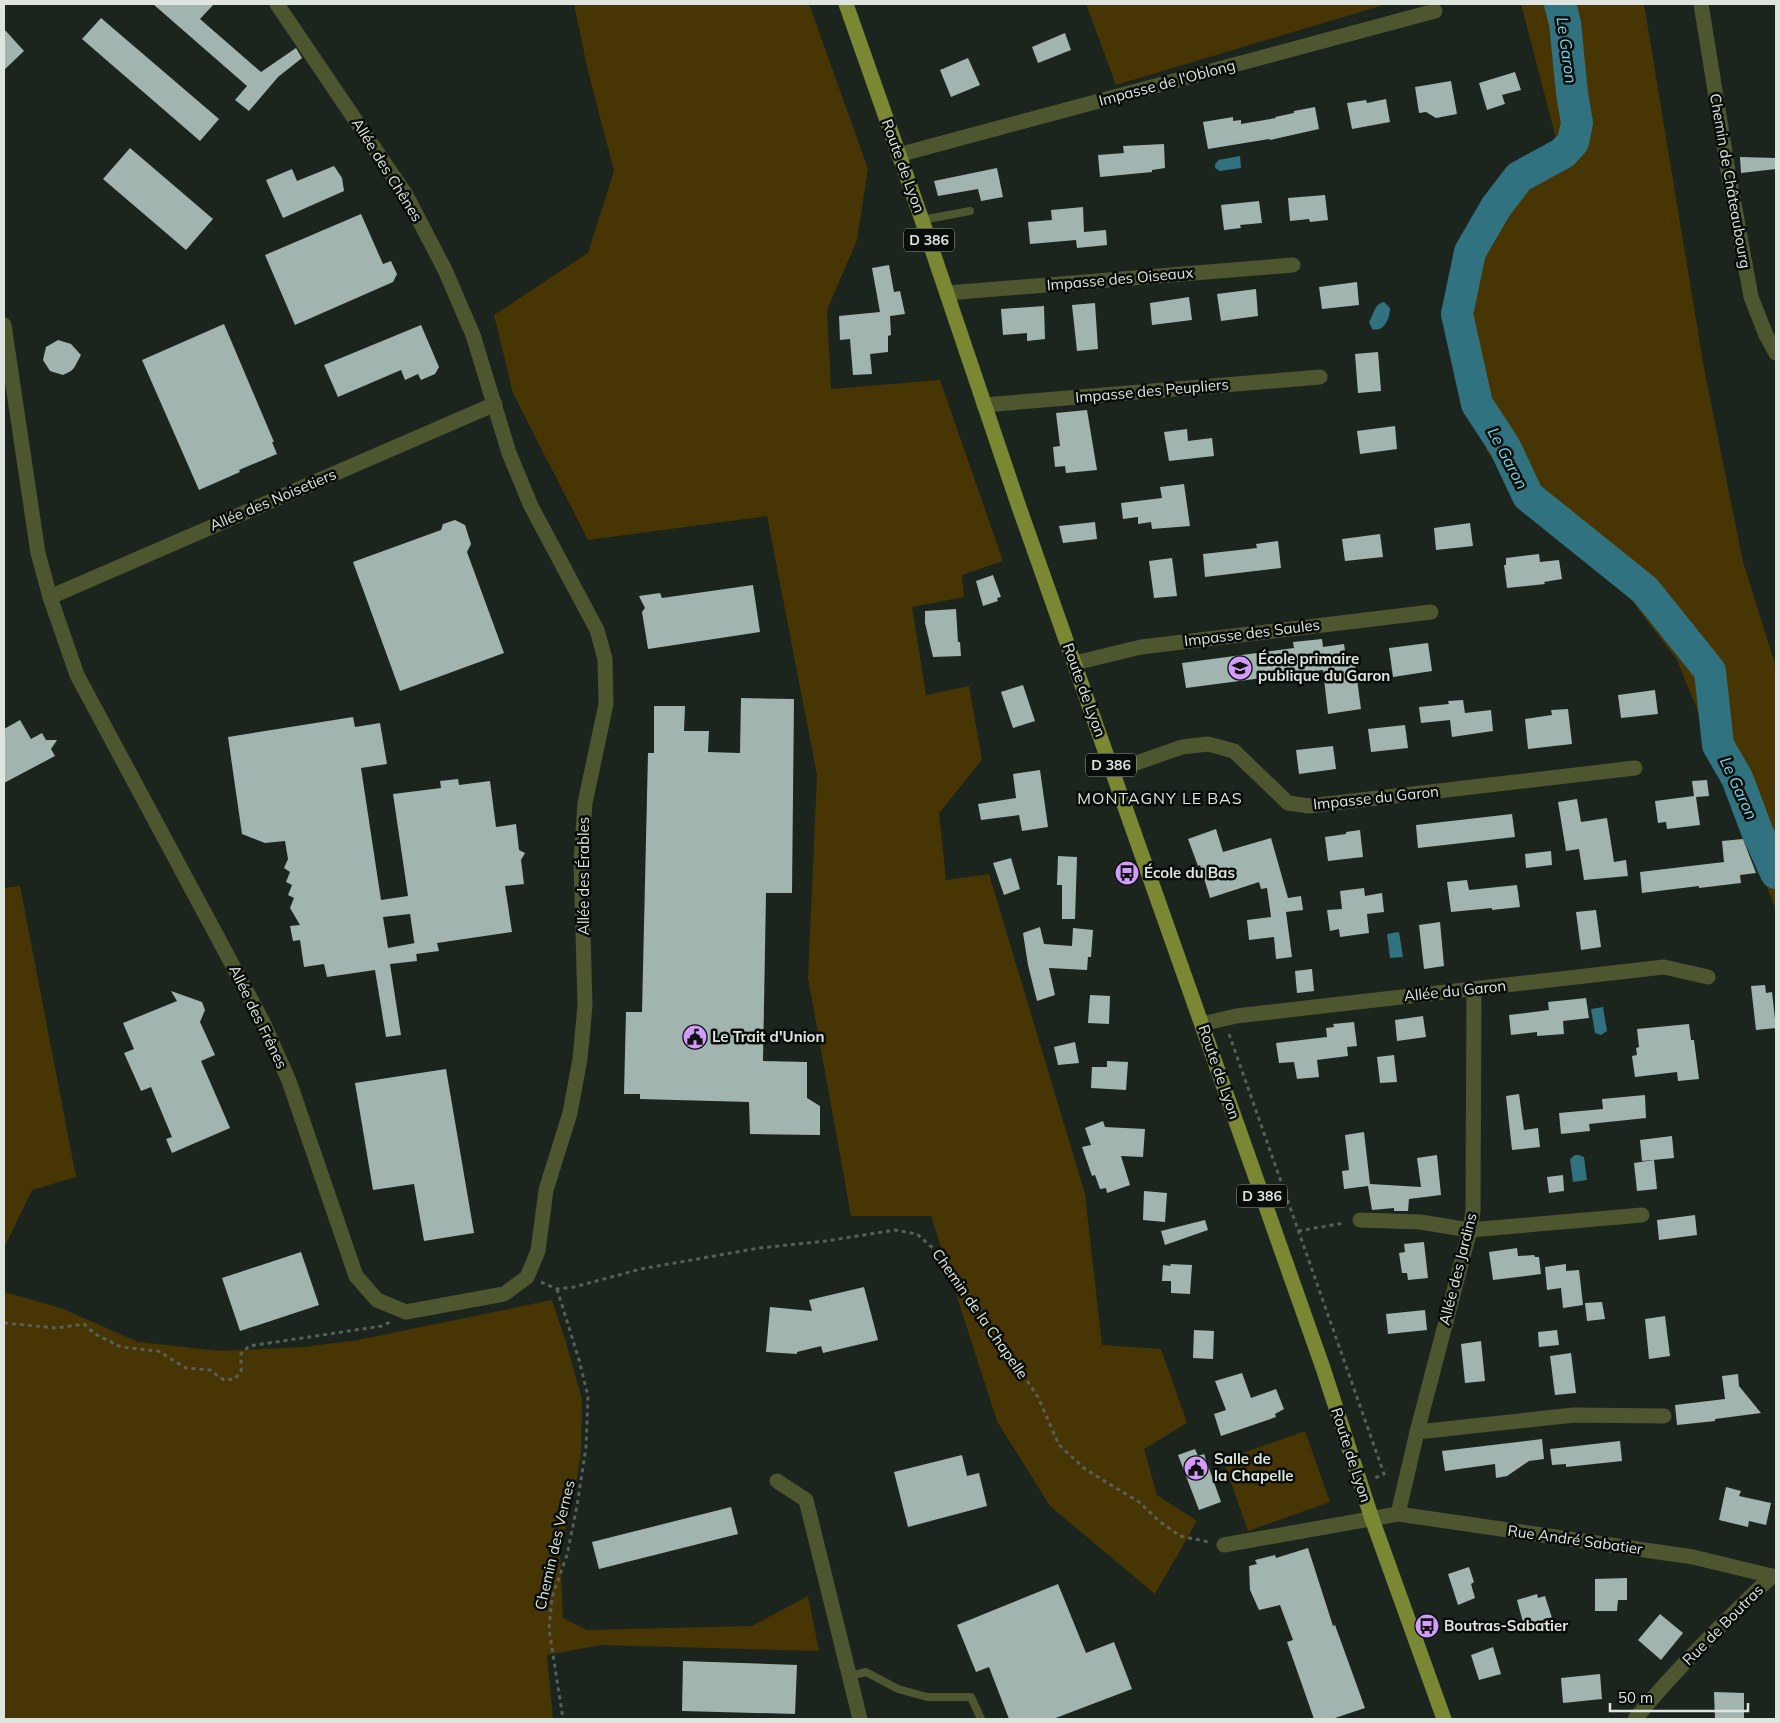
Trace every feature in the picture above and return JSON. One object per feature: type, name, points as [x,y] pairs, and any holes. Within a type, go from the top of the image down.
[{"type":"main road","name":"Route de Lyon","points":[[846,4],[922,220],[984,405],[1323,1368],[1372,1519]]},
{"type":"main road","name":"D 386","points":[[1372,1519],[1444,1719]]},
{"type":"street","name":"Allée des Chênes","points":[[277,4],[406,195],[445,270],[473,335],[495,404]]},
{"type":"street","name":"Chemin de Châteaubourg","points":[[1701,4],[1727,165],[1751,296],[1766,335],[1776,353]]},
{"type":"street","name":"Impasse de l'Oblong","points":[[898,155],[1435,11]]},
{"type":"street","name":"Impasse des Oiseaux","points":[[947,293],[1293,265]]},
{"type":"street","name":"Allée des Frênes","points":[[4,325],[38,553],[50,597],[77,675],[264,1022],[289,1081],[356,1276],[377,1300],[406,1312]]},
{"type":"street","name":"Impasse des Peupliers","points":[[984,405],[1320,377]]},
{"type":"street","name":"Allée des Noisetiers","points":[[50,597],[495,404]]},
{"type":"street","name":"Allée des Érables","points":[[495,404],[509,453],[531,506],[597,630],[605,659],[606,680],[606,704],[585,803],[581,860],[585,1006],[580,1059],[570,1113],[546,1190],[538,1251],[527,1276]]},
{"type":"street","name":"Impasse des Saules","points":[[1075,663],[1141,647],[1431,612]]},
{"type":"street","name":"Impasse du Garon","points":[[1113,771],[1182,747],[1208,744],[1234,751],[1288,803],[1309,806],[1634,768]]},
{"type":"street","name":"Allée du Garon","points":[[1202,1024],[1236,1016],[1664,967],[1708,977]]},
{"type":"street","name":"Allée des Jardins","points":[[1398,1514],[1417,1432],[1470,1230],[1473,1211],[1474,989]]},
{"type":"street","points":[[1360,1220],[1420,1222],[1470,1230],[1642,1215]]},
{"type":"street","points":[[406,1312],[504,1294],[527,1276]]},
{"type":"street","points":[[1417,1432],[1574,1415],[1664,1416]]},
{"type":"street","points":[[777,1481],[806,1500],[860,1719]]},
{"type":"street","name":"Rue André Sabatier","points":[[1372,1519],[1398,1514],[1693,1557],[1774,1576]]},
{"type":"street","points":[[1224,1545],[1372,1519]]},
{"type":"street","name":"Rue de Boutras","points":[[1635,1719],[1712,1632],[1774,1576]]},
{"type":"lane","points":[[922,220],[970,211]]},
{"type":"lane","points":[[850,1676],[866,1672],[898,1689],[927,1697],[971,1697],[981,1719]]},
{"type":"path","points":[[1224,1019],[1384,1474],[1360,1483]]},
{"type":"path","points":[[1298,1231],[1360,1220]]},
{"type":"path","name":"Chemin de la Chapelle","points":[[557,1289],[574,1287],[641,1269],[759,1248],[826,1242],[896,1230],[917,1234],[945,1260],[1038,1397],[1059,1445],[1085,1469],[1139,1502],[1159,1521],[1180,1536],[1194,1540]]},
{"type":"path","points":[[527,1276],[557,1289]]},
{"type":"path","name":"Chemin des Vernes","points":[[557,1289],[588,1396],[586,1447],[578,1506],[566,1555],[552,1597],[549,1629],[563,1719]]},
{"type":"path","points":[[4,1323],[57,1328],[84,1324],[95,1334],[120,1346],[158,1351],[186,1368],[210,1370],[224,1380],[235,1379],[241,1371],[241,1354],[249,1346],[382,1326],[406,1312]]},
{"type":"shaded area","points":[[574,4],[809,4],[868,169],[857,240],[827,310],[831,389],[940,380],[1003,561],[962,575],[964,597],[912,607],[926,695],[969,686],[982,760],[939,813],[946,880],[989,874],[1085,1194],[1102,1345],[1161,1349],[1187,1423],[1144,1449],[1157,1495],[1197,1521],[1155,1594],[1050,1506],[997,1421],[931,1216],[851,1216],[808,978],[817,775],[767,516],[588,540],[513,393],[494,315],[588,253],[614,171],[588,71]]},
{"type":"shaded area","points":[[1086,4],[1387,4],[1116,85]]},
{"type":"shaded area","points":[[1521,4],[1644,4],[1704,368],[1743,562],[1776,667],[1776,910],[1677,660],[1610,572],[1524,503],[1487,451],[1464,386],[1449,310],[1468,239],[1504,180],[1558,146]]},
{"type":"shaded area","points":[[20,886],[76,1177],[32,1190],[4,1248],[4,888]]},
{"type":"shaded area","points":[[4,1292],[61,1308],[138,1342],[221,1351],[304,1347],[358,1340],[552,1300],[582,1399],[581,1454],[575,1490],[560,1550],[563,1618],[587,1630],[752,1626],[808,1596],[819,1651],[601,1645],[547,1655],[553,1719],[4,1719]]},
{"type":"shaded area","points":[[1305,1431],[1330,1502],[1248,1531],[1223,1460]]},
{"type":"water","points":[[1240,156],[1241,168],[1220,171],[1215,168],[1218,160]]},
{"type":"water","points":[[1384,302],[1390,308],[1386,324],[1380,329],[1372,329],[1369,322],[1376,307]]},
{"type":"water","points":[[1399,932],[1403,957],[1390,958],[1387,934]]},
{"type":"water","points":[[1603,1007],[1607,1031],[1601,1035],[1595,1033],[1591,1009]]},
{"type":"water","points":[[1575,1155],[1584,1157],[1587,1180],[1573,1182],[1570,1159]]},
{"type":"building","points":[[153,4],[214,4],[200,19],[261,72],[296,48],[302,58],[278,77],[249,111],[235,100],[247,86]]},
{"type":"building","points":[[101,18],[219,119],[200,141],[82,39]]},
{"type":"building","points":[[4,29],[24,51],[4,70]]},
{"type":"building","points":[[1065,33],[1071,50],[1038,63],[1032,47]]},
{"type":"building","points":[[968,58],[980,85],[951,97],[940,70]]},
{"type":"building","points":[[1515,72],[1521,90],[1502,95],[1505,104],[1487,110],[1479,83]]},
{"type":"building","points":[[1451,81],[1457,114],[1436,118],[1426,112],[1419,113],[1415,87]]},
{"type":"building","points":[[1386,99],[1390,122],[1352,129],[1347,103],[1366,100],[1367,103]]},
{"type":"building","points":[[1315,107],[1319,129],[1270,140],[1208,149],[1203,122],[1233,117],[1233,121],[1241,120],[1241,124],[1276,118],[1294,113],[1294,111]]},
{"type":"building","points":[[1164,144],[1165,168],[1152,170],[1152,172],[1100,177],[1098,155],[1124,153],[1123,146]]},
{"type":"building","points":[[130,148],[213,219],[186,250],[103,179]]},
{"type":"building","points":[[1740,157],[1776,158],[1776,169],[1741,173]]},
{"type":"building","points":[[334,166],[342,178],[344,191],[283,218],[266,180],[292,169],[297,181]]},
{"type":"building","points":[[997,168],[1003,197],[981,201],[978,189],[938,196],[934,181]]},
{"type":"building","points":[[1325,195],[1328,220],[1310,222],[1309,219],[1290,221],[1288,198]]},
{"type":"building","points":[[1259,201],[1262,223],[1240,225],[1241,228],[1224,230],[1221,205]]},
{"type":"building","points":[[1083,207],[1084,232],[1106,230],[1107,245],[1077,248],[1076,240],[1030,244],[1028,222],[1052,220],[1051,210]]},
{"type":"building","points":[[361,214],[383,264],[391,261],[397,274],[393,282],[295,325],[265,255]]},
{"type":"building","points":[[889,265],[894,292],[900,291],[905,314],[890,316],[891,335],[888,336],[888,352],[870,354],[872,374],[853,375],[850,339],[840,340],[839,316],[880,312],[872,268]]},
{"type":"building","points":[[1357,282],[1359,305],[1322,309],[1319,287]]},
{"type":"building","points":[[1256,289],[1258,316],[1221,321],[1217,294]]},
{"type":"building","points":[[1189,297],[1192,320],[1152,325],[1150,303]]},
{"type":"building","points":[[1095,303],[1098,349],[1077,351],[1072,305]]},
{"type":"building","points":[[1044,306],[1045,339],[1027,341],[1027,333],[1003,335],[1001,309]]},
{"type":"building","points":[[224,324],[274,442],[272,442],[277,454],[199,490],[142,360]]},
{"type":"building","points":[[421,325],[439,367],[435,374],[421,380],[418,374],[405,380],[401,370],[338,397],[324,365]]},
{"type":"building","points":[[58,340],[71,344],[81,355],[74,368],[63,375],[50,371],[43,360],[46,347]]},
{"type":"building","points":[[1378,352],[1381,391],[1358,393],[1355,354]]},
{"type":"building","points":[[1087,410],[1097,470],[1066,473],[1065,466],[1055,467],[1053,447],[1060,446],[1056,413]]},
{"type":"building","points":[[1395,426],[1397,449],[1360,454],[1357,431]]},
{"type":"building","points":[[1187,429],[1188,441],[1212,438],[1214,456],[1169,461],[1164,432]]},
{"type":"building","points":[[1184,484],[1190,526],[1152,529],[1151,522],[1138,524],[1138,517],[1123,519],[1121,503],[1162,498],[1160,487]]},
{"type":"building","points":[[455,520],[465,525],[471,544],[467,552],[504,653],[400,691],[353,562],[441,530],[443,524]]},
{"type":"building","points":[[1095,522],[1097,539],[1063,543],[1059,526]]},
{"type":"building","points":[[1470,523],[1473,546],[1436,550],[1434,528]]},
{"type":"building","points":[[1380,534],[1383,557],[1345,561],[1342,539]]},
{"type":"building","points":[[1278,541],[1281,568],[1205,577],[1203,554],[1257,548],[1256,544]]},
{"type":"building","points":[[1539,554],[1540,562],[1559,560],[1562,579],[1544,582],[1545,584],[1507,588],[1504,565],[1506,565],[1506,558]]},
{"type":"building","points":[[1172,558],[1177,596],[1154,598],[1149,561]]},
{"type":"building","points":[[993,575],[1001,597],[997,598],[998,601],[983,606],[976,581]]},
{"type":"building","points":[[753,585],[760,632],[648,649],[642,612],[645,608],[639,596],[660,593],[662,598]]},
{"type":"building","points":[[956,609],[958,642],[960,642],[961,656],[933,657],[925,623],[925,611]]},
{"type":"building","points":[[1322,639],[1323,647],[1344,644],[1346,658],[1354,657],[1361,709],[1328,714],[1323,670],[1186,688],[1182,663],[1294,648],[1293,642]]},
{"type":"building","points":[[1428,643],[1432,671],[1393,677],[1389,648]]},
{"type":"building","points":[[1023,685],[1035,721],[1013,728],[1001,692]]},
{"type":"building","points":[[1655,690],[1658,714],[1621,718],[1618,695]]},
{"type":"building","points":[[741,698],[794,699],[792,893],[766,893],[763,1061],[807,1062],[807,1098],[820,1106],[820,1135],[750,1134],[749,1102],[640,1099],[640,1094],[624,1094],[626,1012],[642,1012],[648,753],[654,753],[654,706],[685,706],[684,731],[709,731],[708,752],[740,753]]},
{"type":"building","points":[[1463,700],[1465,713],[1491,710],[1493,731],[1452,737],[1450,720],[1421,723],[1419,707],[1449,704],[1448,701]]},
{"type":"building","points":[[1568,709],[1572,744],[1528,749],[1525,719],[1552,715],[1551,710]]},
{"type":"building","points":[[353,717],[355,727],[380,723],[387,764],[361,768],[381,900],[408,896],[393,794],[441,788],[440,781],[458,779],[459,785],[490,781],[496,827],[516,824],[519,850],[525,853],[521,860],[524,884],[505,886],[512,932],[437,943],[439,951],[416,954],[417,961],[390,964],[401,1035],[386,1037],[375,970],[327,977],[324,964],[304,967],[300,940],[293,941],[290,926],[300,925],[290,908],[294,898],[288,895],[292,885],[286,882],[290,872],[284,868],[288,859],[285,841],[265,843],[242,834],[228,737]],"holes":[[[410,914],[414,943],[388,948],[383,917]]]},
{"type":"building","points":[[20,720],[31,739],[42,733],[46,740],[57,740],[51,749],[55,756],[4,783],[4,729]]},
{"type":"building","points":[[1405,725],[1408,748],[1371,752],[1368,729]]},
{"type":"building","points":[[1333,746],[1336,769],[1299,774],[1296,750]]},
{"type":"building","points":[[1040,770],[1048,827],[1022,831],[1019,815],[981,820],[978,804],[1016,798],[1013,774]]},
{"type":"building","points":[[1707,780],[1709,796],[1696,797],[1700,825],[1667,829],[1666,822],[1658,823],[1655,801],[1694,796],[1692,781]]},
{"type":"building","points":[[1577,799],[1581,822],[1607,818],[1614,862],[1626,860],[1628,876],[1584,880],[1579,849],[1566,851],[1558,802]]},
{"type":"building","points":[[1512,814],[1515,837],[1418,848],[1416,825]]},
{"type":"building","points":[[1216,829],[1223,852],[1271,838],[1288,898],[1301,896],[1303,910],[1286,912],[1292,957],[1276,959],[1274,937],[1249,940],[1247,920],[1271,917],[1267,888],[1261,889],[1259,882],[1210,898],[1200,865],[1198,866],[1188,839]]},
{"type":"building","points":[[1360,830],[1363,857],[1328,861],[1325,837]]},
{"type":"building","points":[[1743,839],[1756,873],[1740,875],[1741,883],[1642,893],[1640,872],[1724,862],[1722,841]]},
{"type":"building","points":[[1551,851],[1552,865],[1526,868],[1525,854]]},
{"type":"building","points":[[1058,856],[1077,857],[1075,919],[1062,919],[1062,885],[1057,885]]},
{"type":"building","points":[[1011,858],[1020,889],[1004,895],[993,863]]},
{"type":"building","points":[[1467,880],[1469,890],[1517,885],[1520,907],[1451,912],[1447,882]]},
{"type":"building","points":[[1364,888],[1365,896],[1382,893],[1384,912],[1367,914],[1369,933],[1340,937],[1339,929],[1330,931],[1327,910],[1342,909],[1340,891]]},
{"type":"building","points":[[1596,910],[1601,947],[1581,950],[1576,912]]},
{"type":"building","points":[[1440,922],[1444,966],[1424,969],[1419,925]]},
{"type":"building","points":[[1040,927],[1044,944],[1072,946],[1073,928],[1093,930],[1091,957],[1088,957],[1087,970],[1049,968],[1055,995],[1037,1001],[1028,965],[1023,933]]},
{"type":"building","points":[[1312,969],[1314,991],[1297,993],[1295,971]]},
{"type":"building","points":[[1765,985],[1766,993],[1772,992],[1776,1028],[1756,1030],[1751,986]]},
{"type":"building","points":[[171,991],[202,1002],[205,1010],[200,1022],[215,1055],[201,1061],[230,1128],[172,1153],[166,1139],[172,1137],[151,1087],[141,1091],[124,1053],[134,1049],[123,1023],[177,1001]]},
{"type":"building","points":[[1090,995],[1110,996],[1109,1024],[1088,1023]]},
{"type":"building","points":[[1586,998],[1589,1018],[1563,1021],[1564,1034],[1537,1036],[1537,1032],[1511,1035],[1509,1015],[1549,1010],[1548,1002]]},
{"type":"building","points":[[1423,1016],[1426,1037],[1397,1041],[1395,1020]]},
{"type":"building","points":[[1354,1022],[1357,1046],[1347,1047],[1348,1056],[1317,1060],[1319,1077],[1297,1079],[1294,1062],[1279,1063],[1276,1043],[1327,1037],[1326,1028],[1334,1027],[1333,1024]]},
{"type":"building","points":[[1689,1024],[1691,1040],[1694,1040],[1699,1079],[1678,1081],[1677,1072],[1635,1077],[1632,1056],[1637,1055],[1636,1048],[1639,1047],[1637,1029]]},
{"type":"building","points":[[1075,1042],[1079,1063],[1058,1065],[1054,1047]]},
{"type":"building","points":[[1394,1055],[1397,1082],[1380,1083],[1377,1057]]},
{"type":"building","points":[[1107,1061],[1128,1062],[1126,1090],[1091,1088],[1092,1067],[1107,1067]]},
{"type":"building","points":[[446,1069],[474,1233],[424,1241],[414,1184],[373,1190],[355,1083]]},
{"type":"building","points":[[1519,1094],[1524,1130],[1538,1128],[1540,1147],[1512,1150],[1506,1096]]},
{"type":"building","points":[[1645,1095],[1646,1118],[1589,1124],[1590,1131],[1561,1134],[1559,1113],[1603,1109],[1602,1099]]},
{"type":"building","points":[[1103,1121],[1105,1127],[1145,1129],[1143,1157],[1121,1156],[1130,1185],[1107,1193],[1106,1188],[1100,1189],[1095,1175],[1092,1176],[1082,1147],[1091,1145],[1085,1128]]},
{"type":"building","points":[[1364,1132],[1370,1184],[1421,1187],[1417,1158],[1437,1155],[1441,1195],[1409,1199],[1408,1211],[1394,1211],[1394,1208],[1372,1210],[1368,1186],[1344,1189],[1342,1171],[1349,1170],[1345,1135]]},
{"type":"building","points":[[1672,1136],[1674,1158],[1642,1161],[1640,1140]]},
{"type":"building","points":[[1654,1160],[1657,1189],[1637,1191],[1634,1163]]},
{"type":"building","points":[[1563,1175],[1564,1191],[1549,1193],[1547,1177]]},
{"type":"building","points":[[1144,1191],[1167,1193],[1165,1222],[1143,1220]]},
{"type":"building","points":[[1695,1215],[1697,1235],[1659,1240],[1657,1220]]},
{"type":"building","points":[[1205,1220],[1208,1230],[1165,1245],[1161,1231]]},
{"type":"building","points":[[1424,1242],[1428,1278],[1408,1280],[1407,1273],[1402,1273],[1399,1253],[1405,1252],[1404,1244]]},
{"type":"building","points":[[1517,1248],[1518,1256],[1534,1255],[1539,1257],[1541,1274],[1493,1280],[1489,1252]]},
{"type":"building","points":[[301,1252],[319,1305],[240,1331],[222,1278]]},
{"type":"building","points":[[1170,1264],[1192,1265],[1190,1294],[1171,1293],[1171,1281],[1162,1281],[1163,1265],[1171,1266]]},
{"type":"building","points":[[1566,1264],[1566,1271],[1579,1270],[1583,1305],[1563,1308],[1561,1288],[1547,1290],[1545,1267]]},
{"type":"building","points":[[864,1287],[878,1340],[823,1353],[821,1346],[797,1352],[797,1354],[766,1352],[770,1307],[812,1311],[809,1300]]},
{"type":"building","points":[[1602,1302],[1605,1319],[1587,1321],[1585,1303]]},
{"type":"building","points":[[1425,1310],[1427,1330],[1388,1334],[1386,1314]]},
{"type":"building","points":[[1665,1316],[1670,1356],[1649,1359],[1645,1319]]},
{"type":"building","points":[[1194,1330],[1214,1331],[1213,1359],[1193,1358]]},
{"type":"building","points":[[1557,1330],[1559,1345],[1539,1347],[1538,1332]]},
{"type":"building","points":[[1481,1341],[1485,1381],[1465,1383],[1461,1344]]},
{"type":"building","points":[[1571,1353],[1576,1393],[1555,1395],[1550,1356]]},
{"type":"building","points":[[1242,1373],[1251,1398],[1276,1389],[1284,1409],[1275,1414],[1276,1417],[1221,1436],[1214,1414],[1226,1410],[1215,1381]]},
{"type":"building","points":[[1738,1374],[1739,1386],[1761,1413],[1677,1425],[1675,1405],[1725,1399],[1722,1376]]},
{"type":"building","points":[[1542,1439],[1544,1459],[1529,1461],[1507,1476],[1496,1478],[1495,1464],[1445,1471],[1442,1451]]},
{"type":"building","points":[[1620,1441],[1622,1461],[1566,1467],[1566,1464],[1552,1465],[1550,1449]]},
{"type":"building","name":"Salle de la Chapelle","points":[[1195,1449],[1198,1456],[1204,1454],[1221,1502],[1199,1510],[1178,1455]]},
{"type":"building","points":[[962,1455],[967,1476],[979,1473],[987,1506],[908,1527],[894,1472]]},
{"type":"building","points":[[1726,1487],[1741,1491],[1739,1496],[1771,1503],[1766,1525],[1749,1521],[1748,1527],[1719,1520]]},
{"type":"building","points":[[731,1507],[738,1534],[599,1569],[592,1542]]},
{"type":"building","points":[[1308,1548],[1333,1626],[1335,1625],[1365,1708],[1332,1719],[1314,1719],[1287,1642],[1293,1640],[1280,1605],[1259,1610],[1250,1590],[1249,1566],[1257,1564],[1255,1560],[1275,1555],[1276,1558]]},
{"type":"building","points":[[1469,1567],[1474,1582],[1471,1584],[1475,1598],[1458,1605],[1448,1574]]},
{"type":"building","points":[[1627,1578],[1627,1600],[1618,1600],[1617,1611],[1595,1611],[1595,1579]]},
{"type":"building","points":[[1058,1584],[1086,1653],[1114,1642],[1132,1689],[1053,1719],[1009,1719],[989,1667],[976,1672],[957,1625]]},
{"type":"building","points":[[1537,1594],[1538,1598],[1545,1596],[1552,1618],[1524,1626],[1517,1600]]},
{"type":"building","points":[[1660,1614],[1683,1633],[1661,1660],[1638,1640]]},
{"type":"building","points":[[1493,1647],[1501,1674],[1479,1680],[1471,1655]]},
{"type":"building","points":[[683,1661],[797,1665],[795,1714],[682,1711]]},
{"type":"building","points":[[1600,1674],[1602,1699],[1563,1703],[1561,1678]]},
{"type":"building","points":[[1714,1692],[1744,1693],[1744,1719],[1715,1719]]},
{"type":"waterway","name":"Le Garon","points":[[1560,4],[1565,23],[1577,123],[1573,142],[1563,153],[1519,177],[1496,207],[1470,252],[1457,314],[1477,404],[1505,447],[1528,496],[1645,590],[1710,671],[1718,745],[1737,778],[1757,831],[1776,873]]},
{"type":"place","name":"École primaire publique du Garon","points":[[1240,668]]},
{"type":"place","name":"École du Bas","points":[[1127,873]]},
{"type":"place","name":"Le Trait d'Union","points":[[695,1037]]},
{"type":"place","name":"Salle de la Chapelle","points":[[1196,1468]]},
{"type":"place","name":"Boutras-Sabatier","points":[[1427,1626]]},
{"type":"district","name":"MONTAGNY LE BAS","points":[[1160,798]]}]
